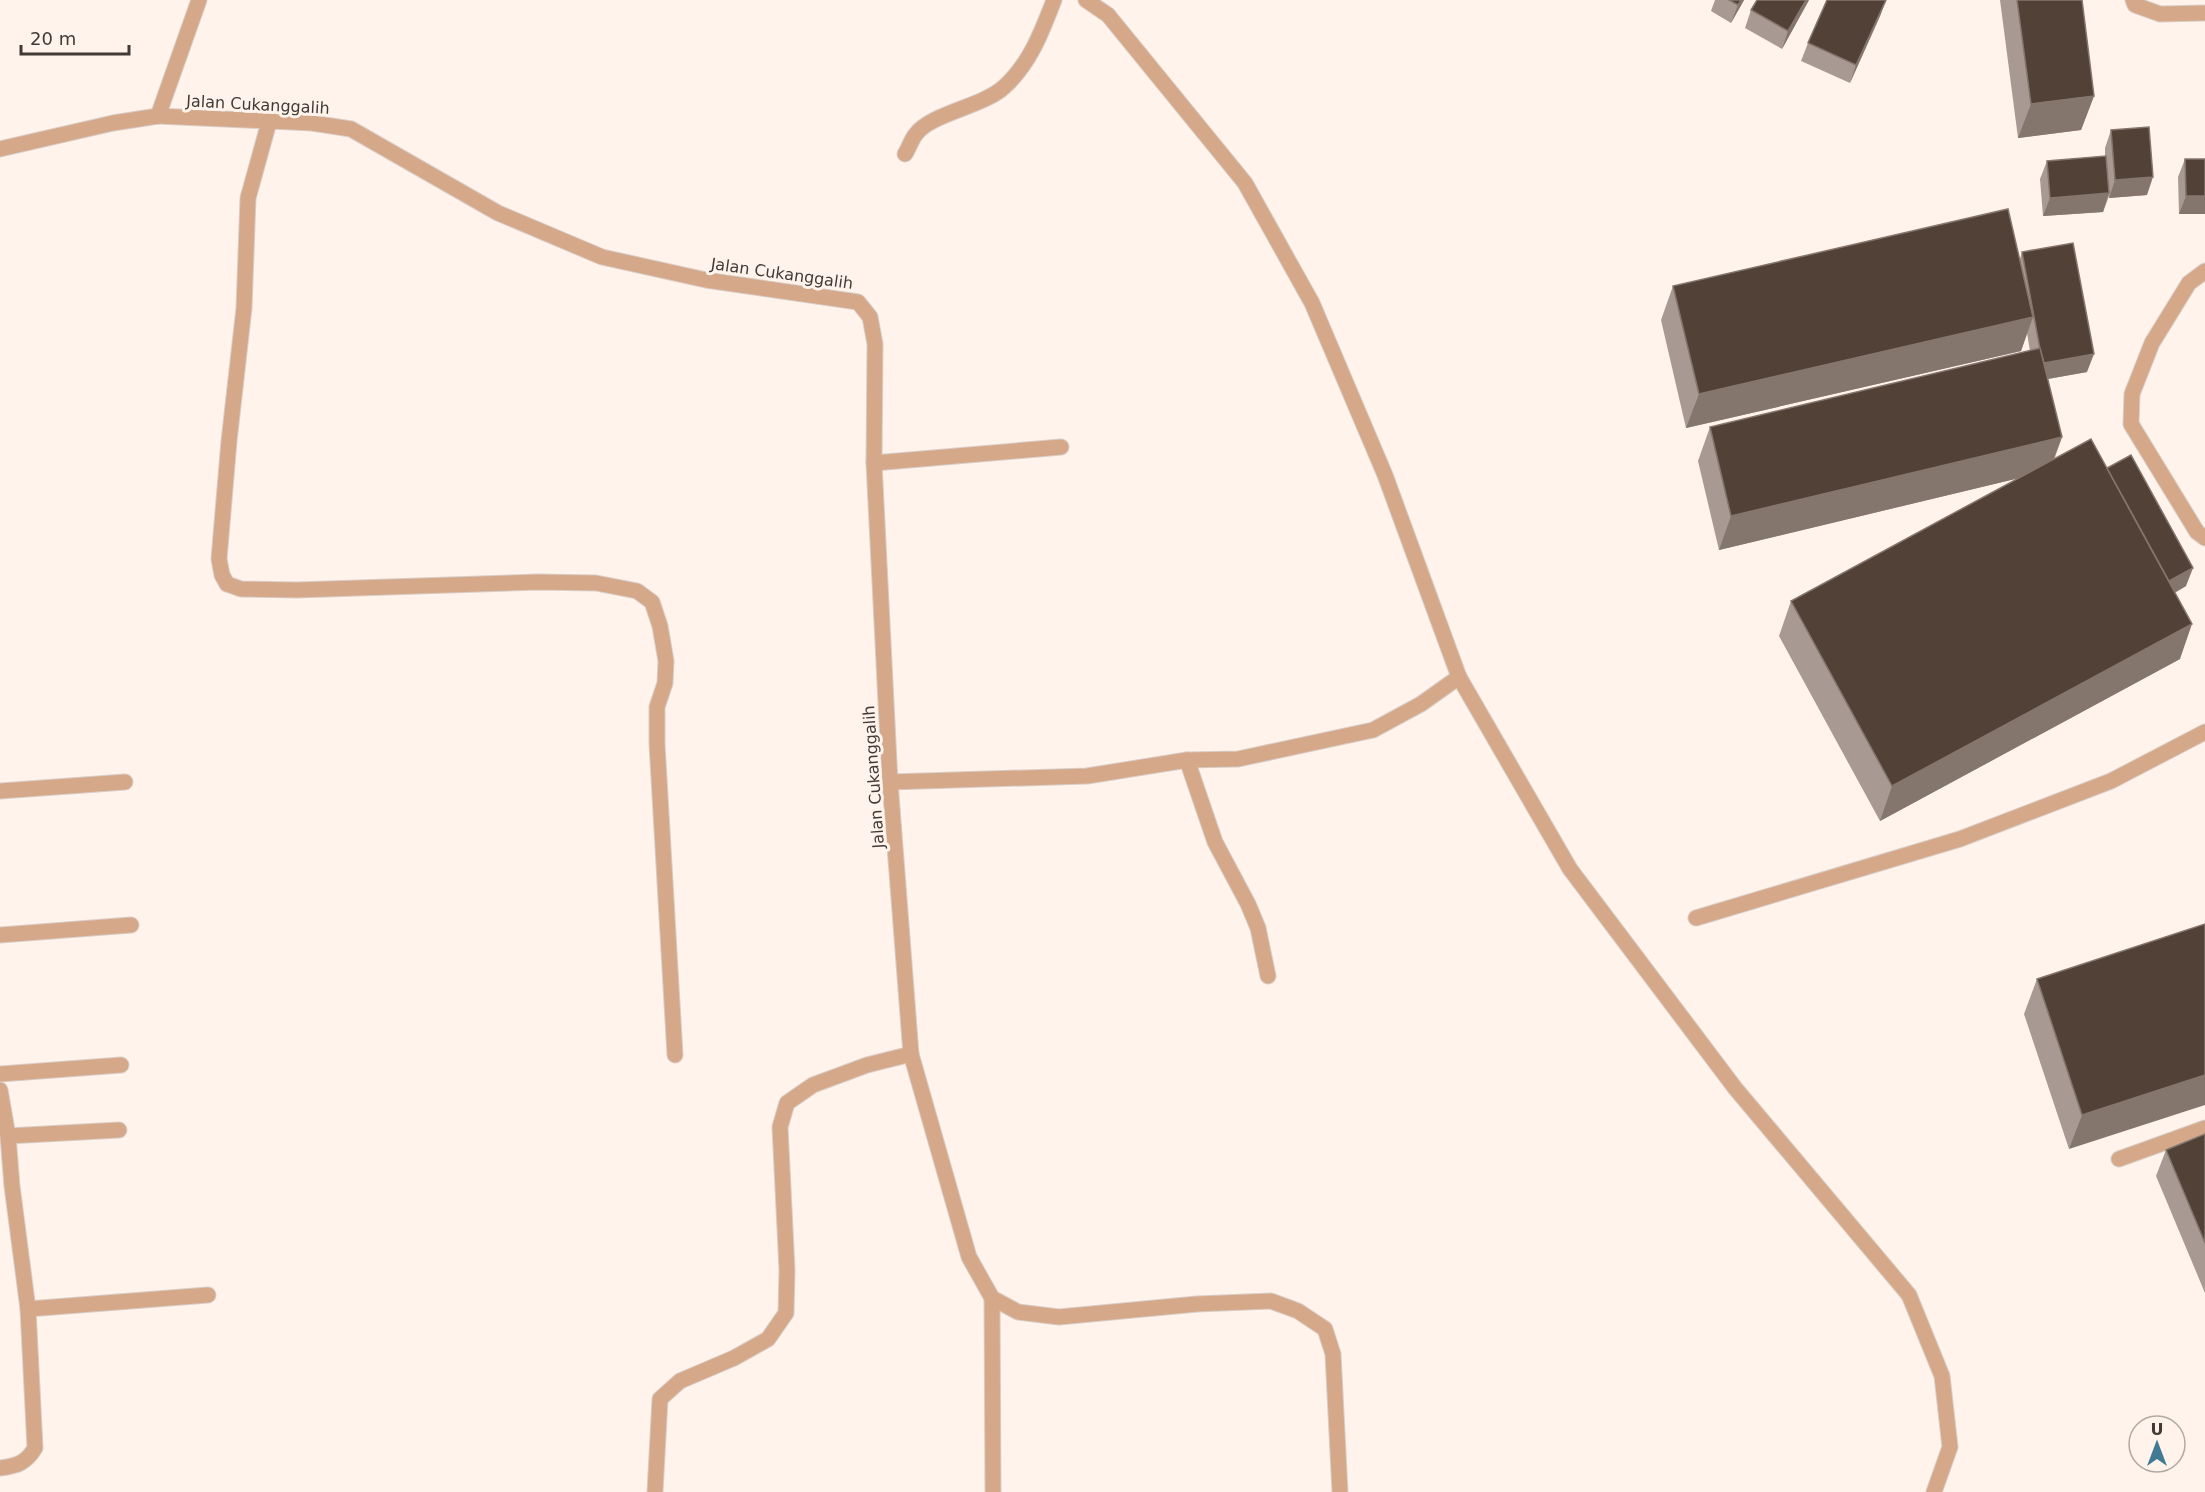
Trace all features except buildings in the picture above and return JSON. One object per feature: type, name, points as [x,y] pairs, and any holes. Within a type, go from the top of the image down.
[{"type":"street","points":[[158,116],[199,0]]},
{"type":"street","points":[[905,154],[917,132],[936,120],[962,110],[1003,88],[1023,66],[1035,45],[1054,0]]},
{"type":"street","points":[[1086,0],[1108,15],[1245,183],[1312,303],[1385,475],[1459,677],[1570,869],[1735,1088],[1909,1295],[1942,1376],[1950,1447],[1934,1492]]},
{"type":"street","points":[[2133,0],[2135,5],[2160,14],[2205,13]]},
{"type":"street","name":"Jalan Cukanggalih","points":[[0,149],[113,123],[158,116],[312,123],[351,129],[498,213],[602,257],[706,280],[858,302],[870,317],[875,344],[874,463],[890,782],[911,1054],[969,1257],[992,1298]]},
{"type":"street","points":[[269,122],[248,198],[244,308],[219,559],[222,575],[227,584],[241,590],[538,582],[596,584],[637,591],[652,602],[660,626],[666,661],[665,683],[657,707],[657,753],[675,1055]]},
{"type":"street","points":[[2205,271],[2190,283],[2152,343],[2132,394],[2131,424],[2197,532],[2205,538]]},
{"type":"street","points":[[874,463],[1061,447]]},
{"type":"street","points":[[890,782],[1087,776],[1187,760],[1238,759],[1373,730],[1421,704],[1459,677]]},
{"type":"street","points":[[1696,918],[1960,839],[2111,780],[2205,732]]},
{"type":"street","points":[[1187,760],[1215,842],[1258,928],[1268,976]]},
{"type":"street","points":[[0,791],[125,782]]},
{"type":"street","points":[[0,935],[131,925]]},
{"type":"street","points":[[655,1492],[660,1399],[680,1381],[734,1358],[768,1339],[786,1314],[787,1270],[780,1127],[787,1103],[813,1085],[867,1065],[911,1054]]},
{"type":"street","points":[[0,1074],[121,1065]]},
{"type":"street","points":[[0,1090],[8,1136],[6,1187],[28,1309],[35,1448],[28,1460],[18,1466],[0,1468]]},
{"type":"street","points":[[2119,1159],[2205,1128]]},
{"type":"street","points":[[8,1136],[119,1130]]},
{"type":"street","points":[[28,1309],[208,1295]]},
{"type":"street","points":[[993,1492],[992,1298],[1018,1312],[1059,1317],[1239,1301],[1271,1301],[1298,1311],[1325,1329],[1333,1354],[1340,1492]]}]
